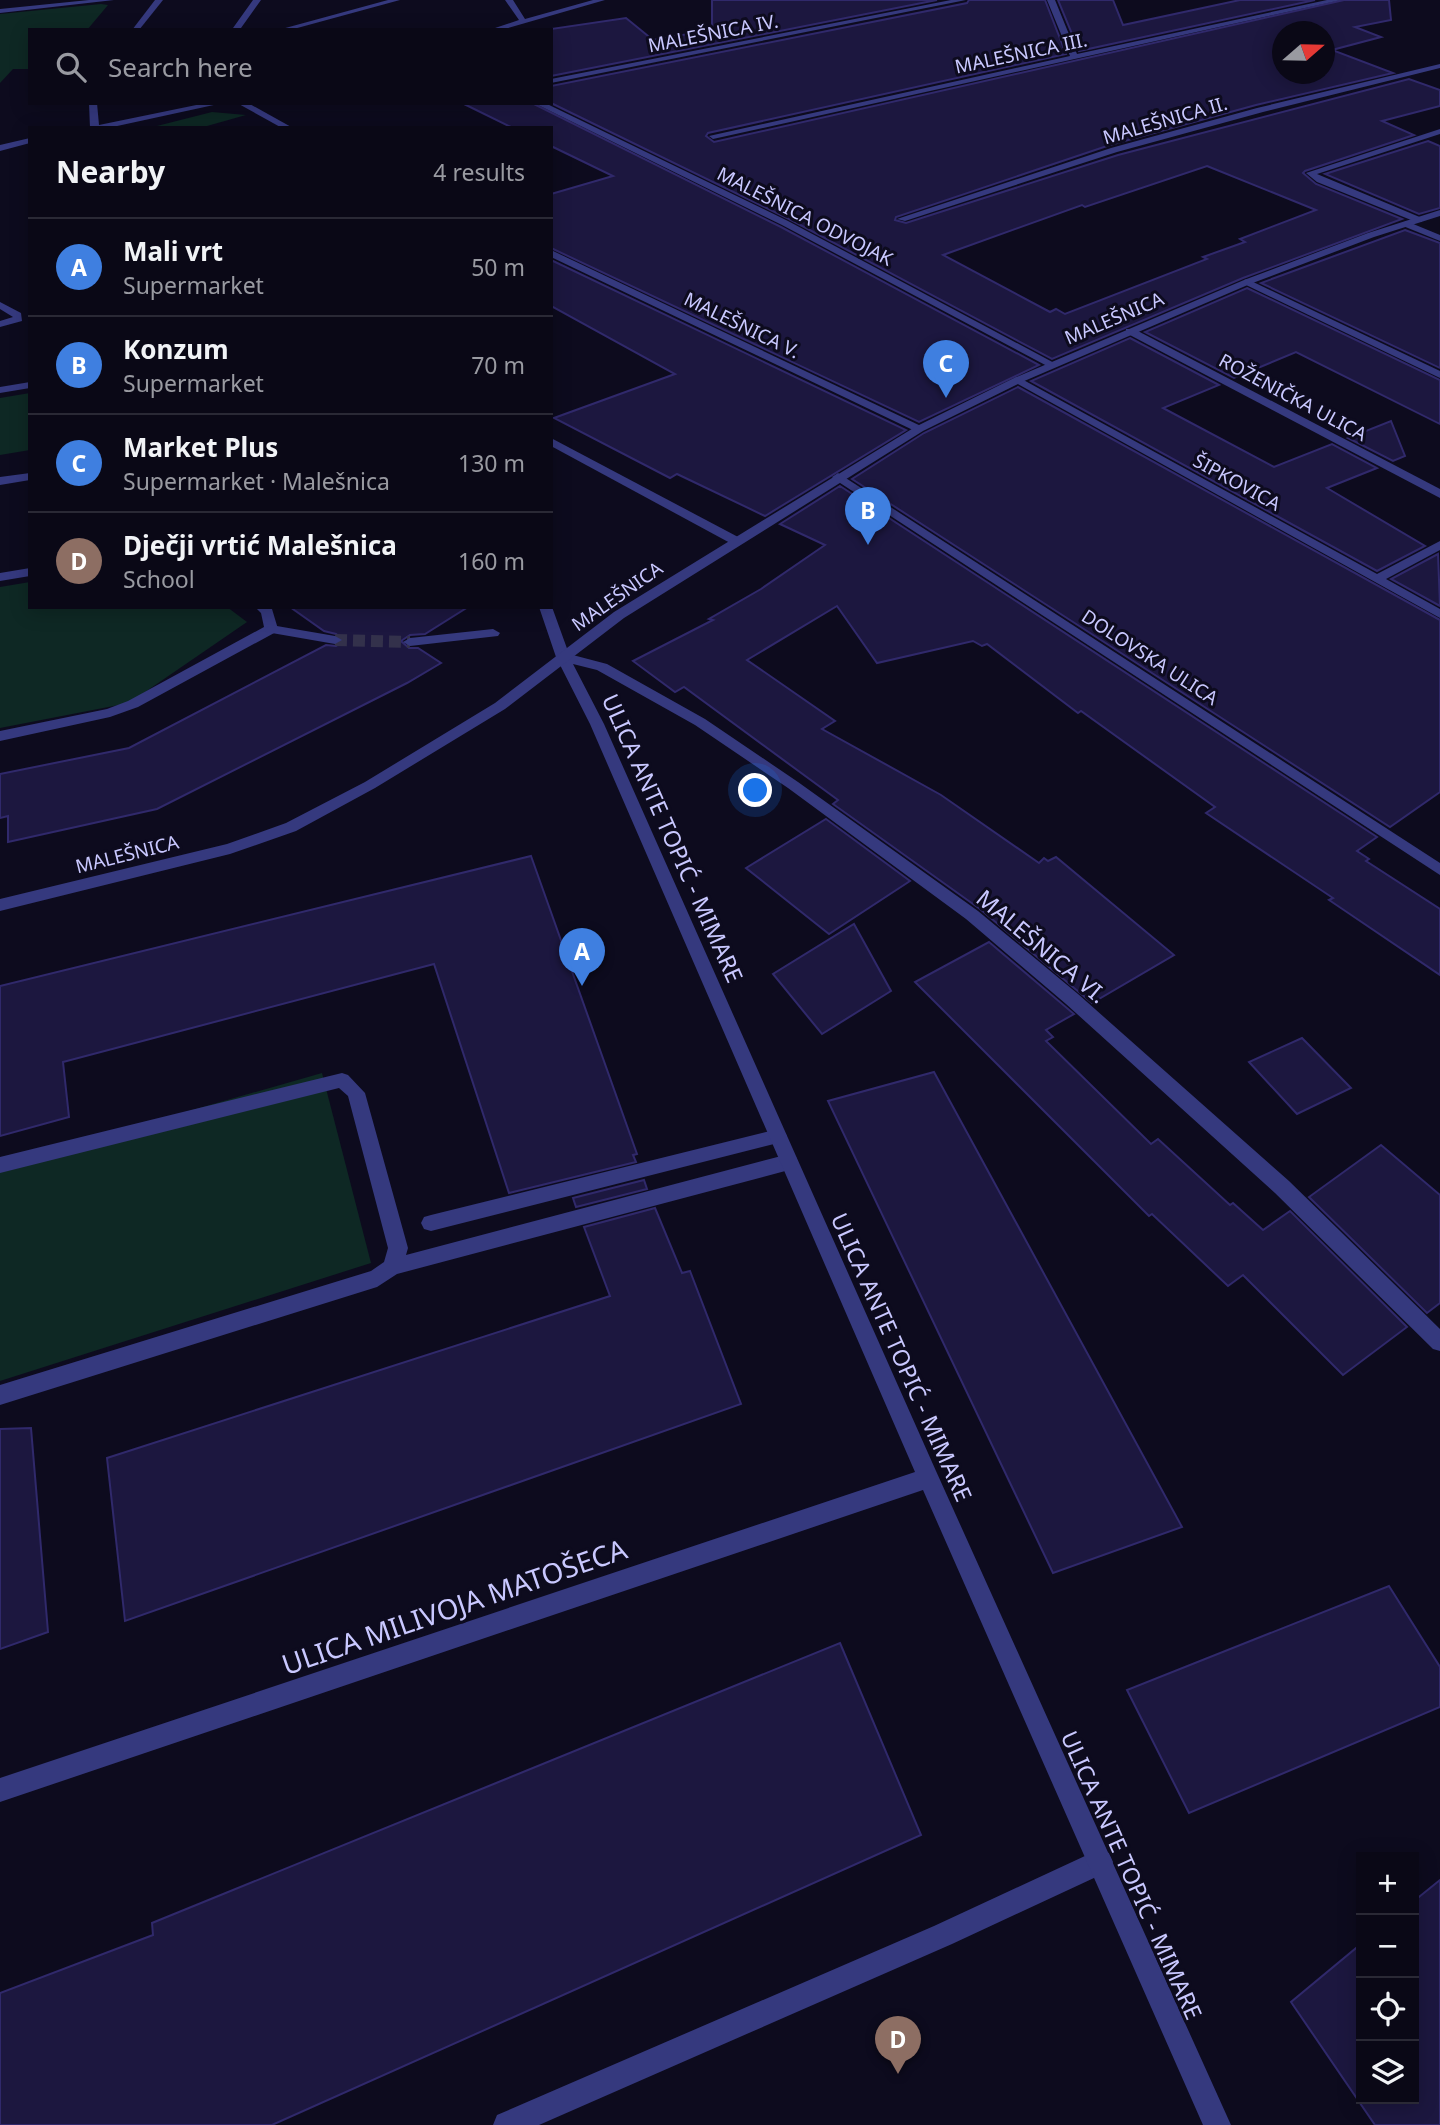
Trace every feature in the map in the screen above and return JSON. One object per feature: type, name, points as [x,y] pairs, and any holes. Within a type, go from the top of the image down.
[{"type":"street","points":[[0,11],[110,0]]},
{"type":"street","points":[[137,28],[159,0]]},
{"type":"street","points":[[242,28],[257,0]]},
{"type":"street","points":[[289,28],[396,0]]},
{"type":"street","points":[[509,0],[523,21]]},
{"type":"street","points":[[499,28],[601,0]]},
{"type":"street","name":"MALEŠNICA IV.","points":[[553,81],[962,0]]},
{"type":"street","points":[[1051,0],[1075,58]]},
{"type":"street","name":"MALEŠNICA III.","points":[[713,136],[1075,58],[1266,11],[1337,0]]},
{"type":"street","name":"MALEŠNICA II.","points":[[902,219],[1125,146],[1440,66]]},
{"type":"street","points":[[93,105],[94,126]]},
{"type":"street","points":[[104,126],[210,105]]},
{"type":"street","points":[[245,105],[285,126]]},
{"type":"street","name":"MALEŠNICA ODVOJAK","points":[[542,105],[785,223],[1053,365]]},
{"type":"street","points":[[146,126],[173,119],[196,108]]},
{"type":"street","points":[[1440,131],[1310,173],[1440,238]]},
{"type":"street","points":[[0,150],[28,142]]},
{"type":"street","points":[[0,150],[28,148]]},
{"type":"street","name":"MALEŠNICA","points":[[0,905],[230,849],[291,827],[370,785],[500,706],[619,615],[919,429],[1018,380],[1247,282],[1440,213]]},
{"type":"street","name":"MALEŠNICA V.","points":[[553,254],[919,429]]},
{"type":"street","points":[[1247,282],[1440,375]]},
{"type":"street","points":[[0,305],[18,318],[3,328]]},
{"type":"street","name":"ROŽENIČKA ULICA","points":[[1130,331],[1440,494]]},
{"type":"street","name":"ŠIPKOVICA","points":[[1018,380],[1440,614]]},
{"type":"street","points":[[0,390],[28,385]]},
{"type":"street","points":[[553,442],[736,541]]},
{"type":"street","points":[[0,481],[28,476]]},
{"type":"street","name":"DOLOVSKA ULICA","points":[[838,477],[1440,870]]},
{"type":"street","points":[[1377,579],[1440,545]]},
{"type":"street","points":[[0,577],[28,572]]},
{"type":"street","points":[[263,609],[267,612],[271,629]]},
{"type":"street","name":"ULICA ANTE TOPIĆ - MIMARE","points":[[546,609],[563,657],[603,736],[928,1478],[1217,2125]]},
{"type":"street","points":[[0,736],[110,713],[133,704],[271,629],[335,640]]},
{"type":"street","points":[[411,642],[493,633]]},
{"type":"street","name":"MALEŠNICA VI.","points":[[563,657],[602,667],[700,722],[793,785],[972,915],[1072,999],[1282,1187],[1440,1342]]},
{"type":"street","points":[[0,1165],[342,1080],[356,1093],[398,1248],[392,1267]]},
{"type":"street","points":[[431,1223],[778,1136]]},
{"type":"street","points":[[0,1395],[377,1278],[392,1267],[789,1162]]},
{"type":"street","name":"ULICA MILIVOJA MATOŠECA","points":[[0,1790],[928,1478]]},
{"type":"street","points":[[507,2125],[943,1935],[1100,1862]]},
{"type":"green space","points":[[108,5],[89,28],[28,28],[28,69],[13,69],[0,83],[0,14]]},
{"type":"green space","points":[[212,112],[246,115],[207,126],[157,126]]},
{"type":"green space","points":[[28,393],[28,450],[0,455],[0,398]]},
{"type":"green space","points":[[28,582],[28,609],[230,609],[247,622],[129,703],[0,728],[0,587]]},
{"type":"green space","points":[[322,1073],[371,1263],[0,1381],[0,1165]]},
{"type":"building","points":[[712,0],[937,0],[553,76],[553,29],[626,18],[653,40],[712,30]]},
{"type":"building","points":[[969,0],[1045,0],[1066,54],[708,133],[706,136],[714,142],[1344,0],[1389,0],[1391,20],[1355,27],[1381,37],[1335,49],[1335,21],[1272,21],[1272,84],[1335,84],[1335,51],[1393,73],[1256,105],[1110,145],[896,217],[895,220],[906,223],[1118,155],[1409,79],[1440,90],[1440,106],[1382,121],[1414,135],[1303,173],[1316,184],[1402,219],[1243,278],[1052,359],[789,219],[553,104],[553,86],[967,3]],"holes":[[[1207,166],[1316,210],[1240,239],[1245,242],[1065,314],[1056,309],[1050,312],[943,255],[1082,205],[1085,207]]]},
{"type":"building","points":[[1058,0],[1113,0],[1123,25],[1240,0],[1315,0],[1079,51]]},
{"type":"building","points":[[466,105],[536,105],[781,227],[1039,365],[919,422],[553,249],[553,193],[613,176],[553,147],[553,126],[509,126]]},
{"type":"building","points":[[1428,141],[1440,146],[1440,208],[1419,214],[1325,174]]},
{"type":"building","points":[[1405,230],[1440,243],[1440,368],[1261,283]]},
{"type":"building","points":[[553,261],[906,430],[765,516],[677,474],[670,478],[554,418],[675,374],[553,307]]},
{"type":"building","points":[[1247,288],[1440,380],[1440,424],[1296,352],[1234,378],[1145,332]]},
{"type":"building","points":[[1130,338],[1219,385],[1163,408],[1274,467],[1332,444],[1377,468],[1327,488],[1425,546],[1377,571],[1031,381]]},
{"type":"building","points":[[1018,387],[1440,620],[1440,792],[1390,827],[852,479],[924,433]]},
{"type":"building","points":[[1391,421],[1405,456],[1393,461],[1348,438]]},
{"type":"building","points":[[840,486],[1377,837],[1357,851],[1369,859],[1366,861],[1440,909],[1440,975],[1329,900],[1333,898],[1206,813],[1215,807],[1081,711],[1078,713],[987,644],[982,646],[973,641],[877,663],[837,606],[747,660],[835,721],[822,729],[941,795],[1039,863],[1044,858],[1048,861],[1056,857],[1174,955],[1092,1003],[980,909],[833,804],[838,800],[684,687],[675,692],[633,661],[713,620],[709,619],[761,589],[825,545],[780,524]]},
{"type":"building","points":[[1438,554],[1440,606],[1391,579]]},
{"type":"building","points":[[293,609],[465,609],[425,634],[410,635],[401,641],[409,648],[418,648],[441,663],[407,683],[157,809],[8,842],[8,816],[0,818],[0,774],[129,748],[326,645],[336,646],[344,641],[336,634],[324,631]]},
{"type":"building","points":[[826,819],[910,881],[829,934],[746,868]]},
{"type":"building","points":[[531,856],[637,1154],[633,1155],[636,1162],[509,1193],[434,964],[63,1062],[69,1117],[0,1136],[0,986]]},
{"type":"building","points":[[854,924],[891,991],[822,1034],[773,974]]},
{"type":"building","points":[[989,942],[1074,1014],[1046,1030],[1053,1037],[1046,1041],[1151,1144],[1158,1139],[1230,1205],[1233,1203],[1263,1230],[1290,1211],[1407,1327],[1343,1375],[1243,1275],[1228,1286],[1152,1214],[1149,1216],[915,982]]},
{"type":"building","points":[[1302,1038],[1351,1088],[1297,1114],[1249,1062]]},
{"type":"building","points":[[934,1072],[1182,1527],[1053,1573],[828,1101]]},
{"type":"building","points":[[1381,1145],[1440,1195],[1440,1303],[1427,1313],[1309,1197]]},
{"type":"building","points":[[644,1180],[647,1189],[576,1207],[573,1198]]},
{"type":"building","points":[[655,1208],[682,1273],[690,1271],[741,1404],[125,1621],[107,1458],[610,1296],[584,1227]]},
{"type":"building","points":[[31,1428],[48,1632],[0,1649],[0,1429]]},
{"type":"building","points":[[1389,1586],[1440,1667],[1440,1707],[1189,1813],[1127,1690]]},
{"type":"building","points":[[840,1643],[921,1835],[272,2125],[0,2125],[0,1993],[153,1935],[152,1923]]},
{"type":"building","points":[[1440,1880],[1440,2125],[1375,2125],[1361,2104],[1419,2104],[1419,1897]]},
{"type":"building","points":[[1356,1948],[1356,2097],[1291,2002]]},
{"type":"tunnel","points":[[335,640],[410,642]]},
{"type":"place","name":"Market Plus","points":[[946,398]]},
{"type":"place","name":"Konzum","points":[[868,545]]},
{"type":"place","name":"Mali vrt","points":[[582,986]]},
{"type":"place","name":"Dječji vrtić Malešnica","points":[[898,2074]]}]
